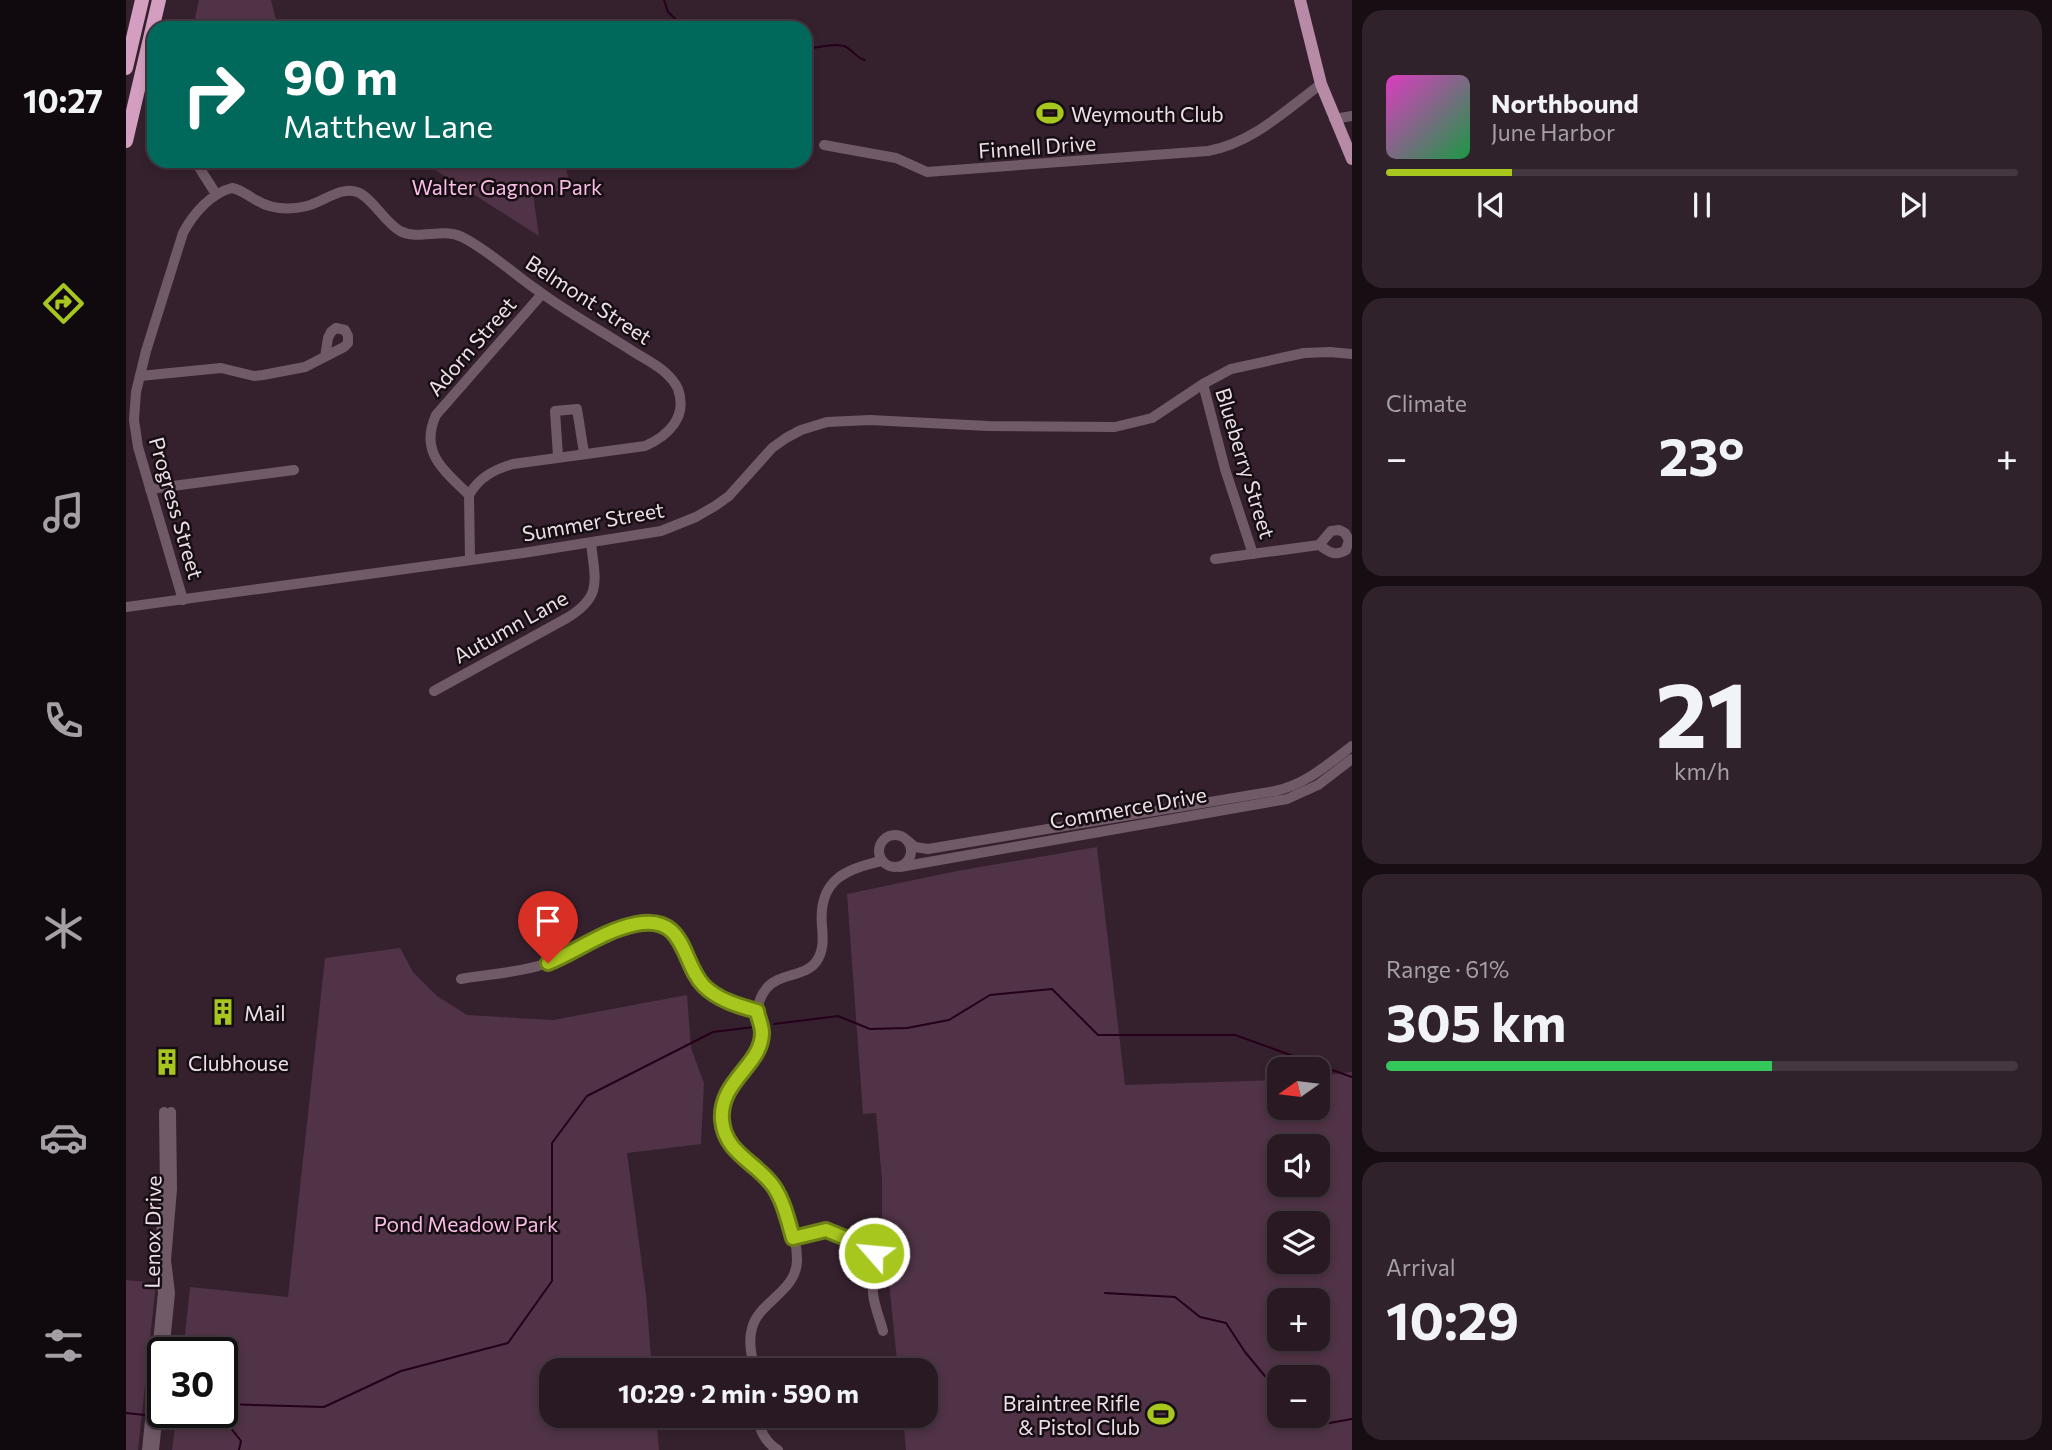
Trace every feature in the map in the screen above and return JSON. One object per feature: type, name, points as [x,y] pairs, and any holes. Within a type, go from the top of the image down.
[{"type":"highway","points":[[126,68],[142,0]]},
{"type":"highway","points":[[154,21],[159,0]]},
{"type":"highway","points":[[126,141],[147,51]]},
{"type":"main road","points":[[1301,0],[1321,84],[1352,159]]},
{"type":"street","name":"Finnell Drive","points":[[824,145],[896,158],[917,169],[937,172],[1208,151],[1225,148],[1249,137],[1321,84]]},
{"type":"street","points":[[1334,119],[1352,116]]},
{"type":"street","points":[[199,168],[216,194]]},
{"type":"street","name":"Belmont Street","points":[[216,194],[232,188],[267,206],[292,208],[307,206],[345,191],[355,191],[362,194],[385,220],[401,232],[446,233],[463,237],[542,294],[661,369],[677,388],[680,410],[671,431],[659,440],[645,446],[558,456],[501,467],[485,476],[469,495]]},
{"type":"street","name":"Progress Street","points":[[183,600],[135,428],[136,392],[183,233],[190,221],[216,194]]},
{"type":"street","name":"Adorn Street","points":[[469,495],[438,462],[429,438],[431,427],[436,415],[542,294]]},
{"type":"street","name":"Summer Street","points":[[126,607],[662,531],[696,517],[729,496],[772,447],[814,425],[842,420],[870,420],[988,426],[1115,426],[1152,418],[1231,369],[1315,352],[1352,354]]},
{"type":"street","points":[[141,376],[221,368],[254,376],[298,370],[325,357]]},
{"type":"street","name":"Blueberry Street","points":[[1203,384],[1228,481],[1253,554]]},
{"type":"street","points":[[558,456],[555,411],[566,408],[578,409],[584,453]]},
{"type":"street","points":[[150,489],[294,470]]},
{"type":"street","points":[[469,495],[470,560]]},
{"type":"street","name":"Autumn Lane","points":[[434,691],[586,605],[593,593],[594,584],[591,543]]},
{"type":"street","points":[[1214,559],[1319,545]]},
{"type":"street","name":"Commerce Drive","points":[[900,867],[1287,799],[1318,785],[1347,759],[1352,746]]},
{"type":"street","name":"Commerce Drive","points":[[908,841],[915,847],[928,849],[1275,791],[1303,782],[1347,759]]},
{"type":"street","points":[[898,835],[908,841],[911,845],[911,856],[908,861],[900,867],[890,867],[882,861],[879,851],[887,837],[898,835]]},
{"type":"street","points":[[752,1358],[751,1329],[761,1311],[794,1276],[797,1260],[793,1238],[775,1189],[733,1149],[722,1123],[722,1108],[727,1094],[757,1051],[761,1028],[757,1011],[759,1000],[777,979],[812,966],[818,959],[823,944],[822,906],[833,882],[848,871],[882,861]]},
{"type":"street","points":[[461,979],[543,965],[621,928],[652,923],[664,927],[680,940],[696,975],[709,990],[721,999],[757,1011]]},
{"type":"street","name":"Lenox Drive","points":[[147,1450],[170,1293],[166,1259],[172,1189],[168,1112]]},
{"type":"street","points":[[793,1238],[826,1230],[872,1250],[877,1263],[873,1295],[883,1331]]},
{"type":"street","points":[[154,1450],[156,1428]]},
{"type":"street","points":[[760,1428],[770,1444],[778,1450]]},
{"type":"green space","points":[[199,0],[271,0],[276,21],[200,21],[195,18]]},
{"type":"green space","name":"Walter Gagnon Park","points":[[432,168],[566,168],[571,189],[533,195],[539,236]]},
{"type":"green space","name":"Braintree Rifle & Pistol Club","points":[[1097,847],[1125,1085],[1267,1080],[1267,1120],[1330,1120],[1330,1075],[1352,1072],[1352,1450],[906,1450],[904,1428],[938,1428],[938,1358],[897,1358],[882,1215],[876,1113],[863,1114],[847,894],[957,871]]},
{"type":"green space","name":"Pond Meadow Park","points":[[400,948],[413,972],[437,996],[467,1015],[553,1020],[687,995],[691,1048],[704,1083],[701,1144],[627,1153],[646,1295],[651,1358],[539,1358],[539,1428],[657,1428],[659,1450],[172,1450],[175,1428],[238,1428],[238,1337],[185,1337],[190,1287],[288,1297],[325,958]]},
{"type":"green space","points":[[126,1280],[156,1283],[150,1337],[147,1337],[147,1366],[138,1450],[126,1450]]},
{"type":"waterway","points":[[664,0],[668,12],[678,21]]},
{"type":"waterway","points":[[812,48],[842,46],[865,60]]},
{"type":"waterway","points":[[774,1024],[838,1016],[870,1029],[907,1028],[949,1020],[990,995],[1052,989],[1098,1035],[1235,1035],[1352,1077]]},
{"type":"waterway","points":[[238,1404],[324,1407],[401,1371],[508,1343],[552,1281],[552,1143],[587,1096],[713,1032],[754,1027]]},
{"type":"waterway","points":[[1105,1293],[1175,1297],[1200,1317],[1226,1323],[1267,1379]]},
{"type":"waterway","points":[[126,1413],[145,1415]]},
{"type":"waterway","points":[[1330,1423],[1352,1419]]},
{"type":"waterway","points":[[231,1428],[241,1441],[239,1450]]},
{"type":"place","name":"Weymouth Club","points":[[1050,113]]},
{"type":"place","name":"Mail","points":[[223,1012]]},
{"type":"place","name":"Clubhouse","points":[[167,1062]]},
{"type":"place","name":"Braintree Rifle & Pistol Club","points":[[1161,1414]]},
{"type":"route","points":[[548,963],[615,930],[638,923],[655,923],[676,936],[683,944],[698,980],[721,999],[757,1011],[761,1024],[762,1033],[757,1051],[732,1084],[723,1103],[722,1123],[730,1145],[775,1189],[793,1238],[826,1230],[865,1246],[874,1253]]}]
